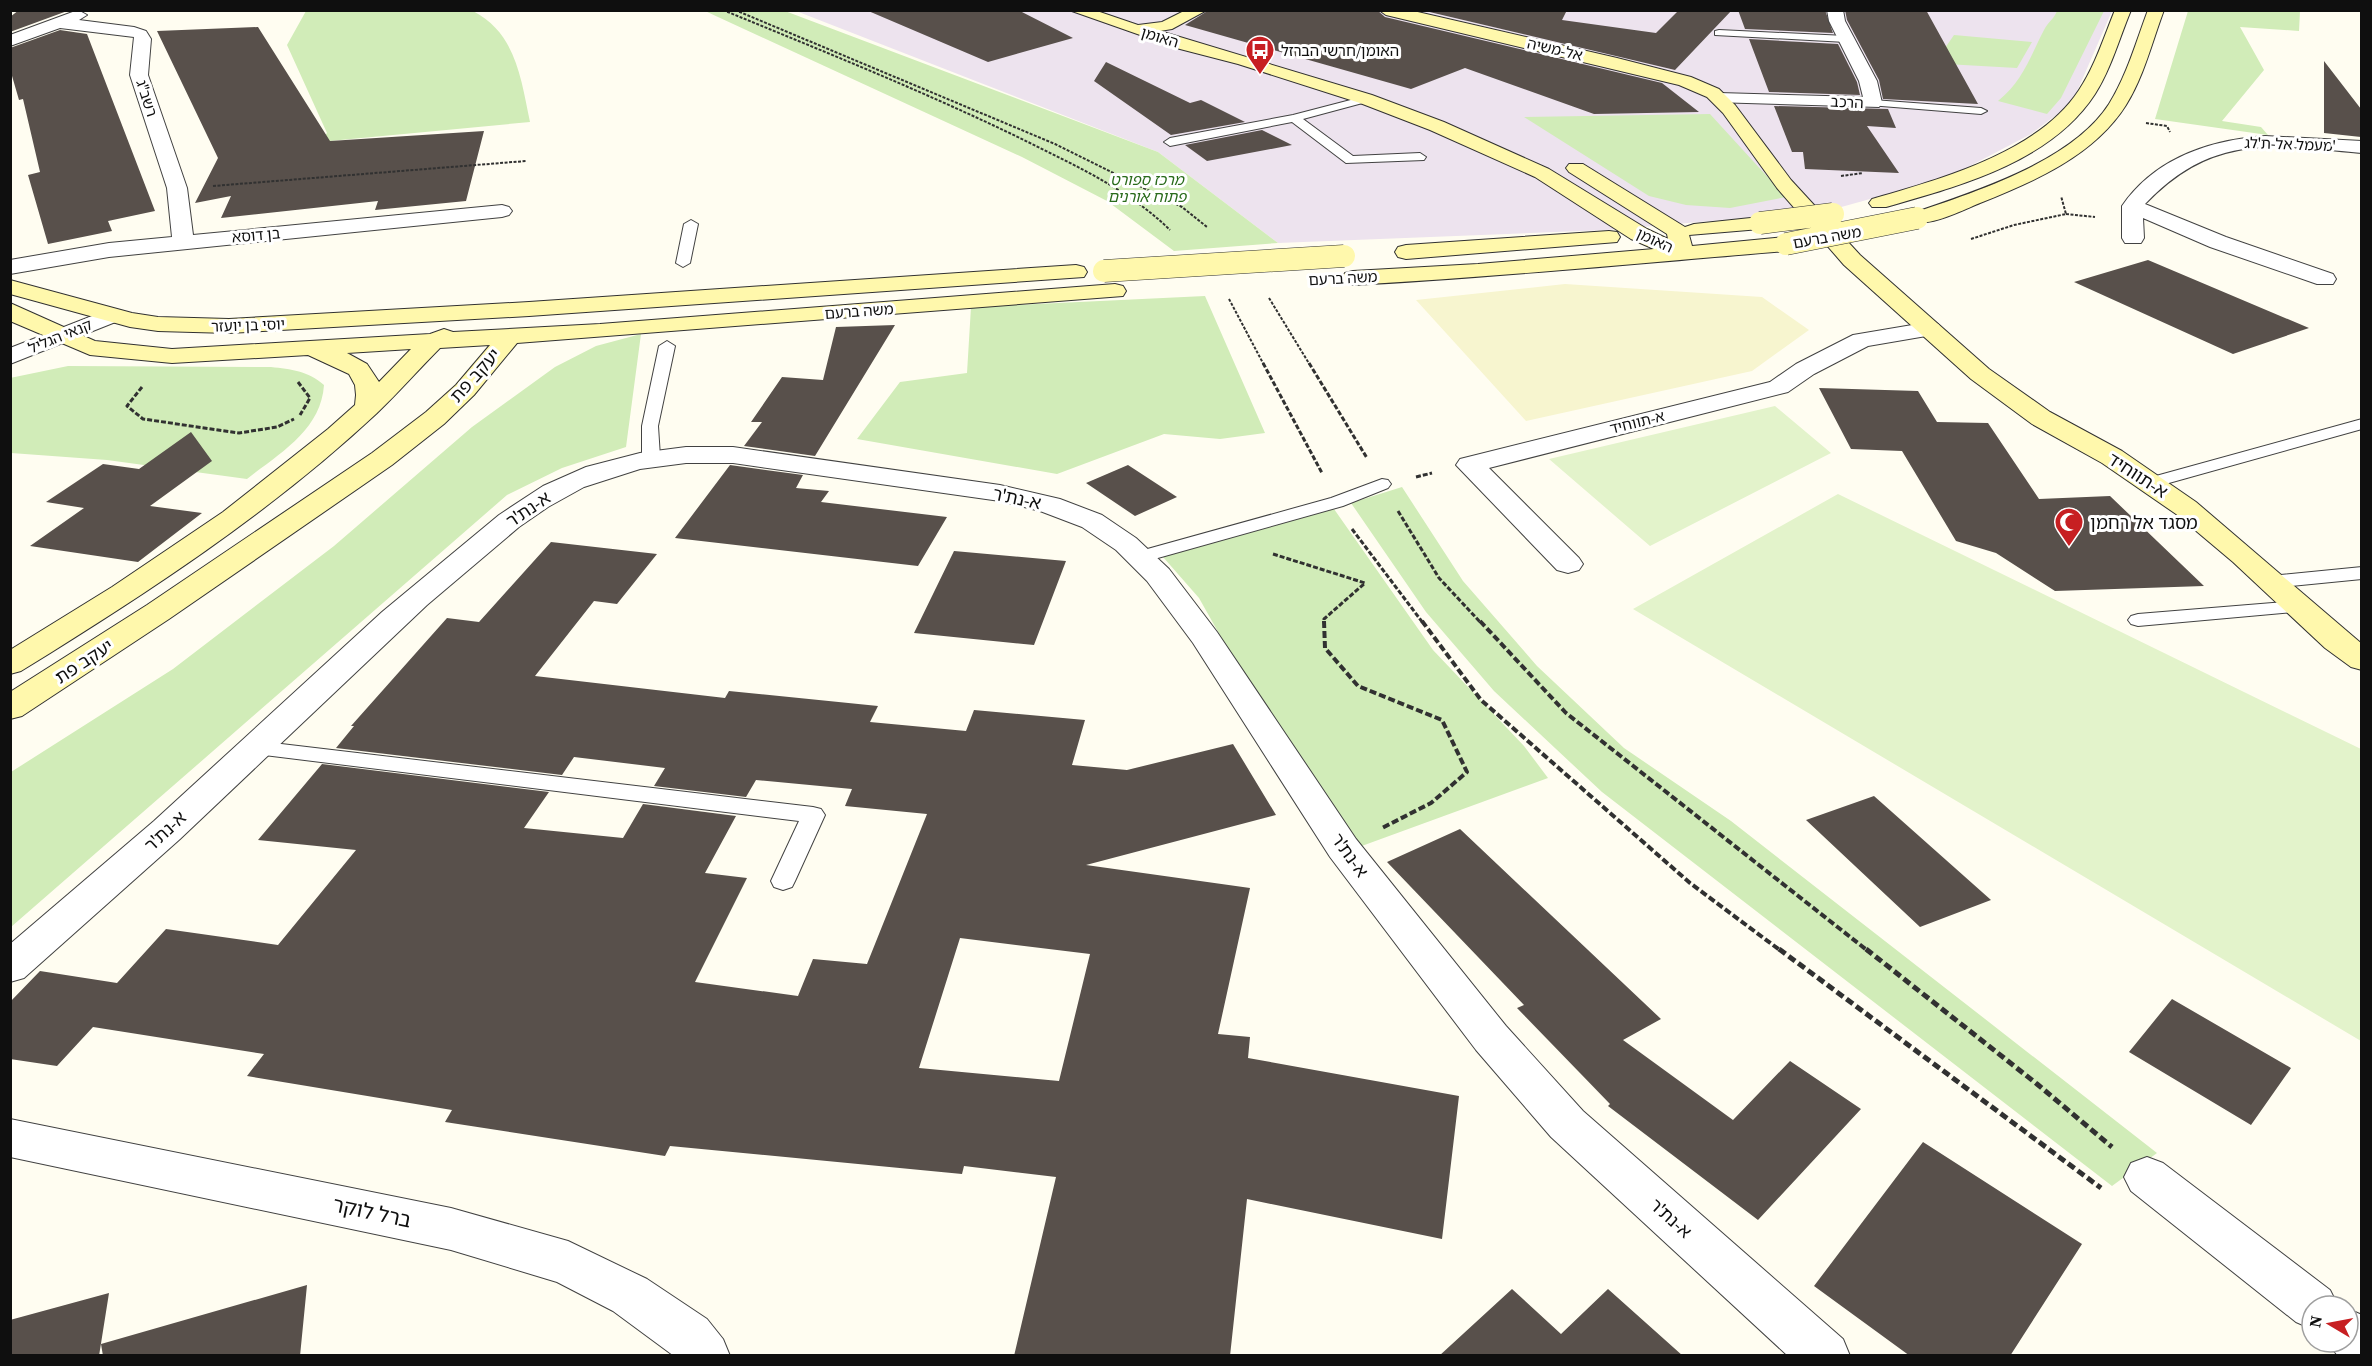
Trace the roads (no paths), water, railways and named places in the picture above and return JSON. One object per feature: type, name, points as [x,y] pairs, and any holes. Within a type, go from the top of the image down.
[{"type":"main road","name":"האומן","points":[[1076,10],[1142,26],[1366,99],[1459,124],[1557,159],[1614,190],[1677,231],[1683,254]]},
{"type":"main road","name":"האומן","points":[[1116,10],[1142,26],[1166,26],[1202,39],[1244,60]]},
{"type":"main road","points":[[1142,26],[1198,10]]},
{"type":"main road","points":[[1166,26],[1198,10]]},
{"type":"main road","name":"אל-משיה","points":[[1386,10],[1685,81],[1704,88],[1719,98]]},
{"type":"main road","name":"משה ברעם","points":[[432,342],[600,331],[1344,256],[1677,231],[1760,223],[1862,207],[1967,174],[2045,135],[2078,106],[2087,94],[2123,10]]},
{"type":"main road","name":"משה ברעם","points":[[1330,279],[1683,254],[1786,244],[1917,218],[1996,190],[2074,147],[2094,131],[2110,115],[2120,99],[2156,10]]},
{"type":"main road","name":"א-תווחיד","points":[[1719,98],[1784,184],[1852,260],[1980,374],[2041,418],[2112,457],[2186,508],[2361,660]]},
{"type":"main road","name":"האומן","points":[[1366,99],[1512,158],[1568,187],[1639,234],[1683,254]]},
{"type":"main road","points":[[1520,244],[1541,235],[1560,218],[1568,187]]},
{"type":"main road","name":"משה ברעם","points":[[491,311],[1110,281],[1258,289]]},
{"type":"main road","name":"יוסי בן יועזר","points":[[10,287],[110,316],[158,324],[229,326],[491,311]]},
{"type":"main road","name":"יוסי בן יועזר","points":[[10,310],[60,337],[90,348],[172,356],[432,342]]},
{"type":"main road","name":"יעקב פת","points":[[10,664],[176,558],[223,525],[293,473],[367,409],[432,342],[491,311],[509,337],[465,390],[435,418],[382,459],[158,612],[10,708]]},
{"type":"main road","points":[[465,390],[524,359],[600,331]]},
{"type":"main road","points":[[313,349],[352,365],[363,374],[371,387],[367,409]]},
{"type":"street","name":"רשב\"ג","points":[[10,41],[87,10]]},
{"type":"street","name":"הרכב","points":[[1719,98],[1873,103],[1868,81],[1834,10]]},
{"type":"street","name":"רשב\"ג","points":[[59,23],[128,30],[140,34],[142,39],[139,75],[177,188],[183,242]]},
{"type":"street","name":"מעמל אל-ת'לג'","points":[[2132,206],[2150,184],[2184,158],[2210,148],[2246,141],[2361,147]]},
{"type":"street","points":[[2133,238],[2132,206],[2218,242],[2325,279]]},
{"type":"street","name":"בן דוסא","points":[[10,267],[109,250],[502,211]]},
{"type":"street","name":"קנאי הגליל","points":[[10,357],[110,316]]},
{"type":"street","name":"א-תווחיד","points":[[1568,564],[1470,465],[1779,387],[1805,369],[1862,340],[1930,329]]},
{"type":"street","name":"א-נת'ר","points":[[10,968],[97,894],[256,748],[365,641],[491,534],[553,492],[606,469],[651,458],[695,453],[734,455],[1000,493],[1050,505],[1092,521],[1126,544],[1158,574],[1206,639],[1343,848],[1491,1038],[1567,1124],[1825,1356]]},
{"type":"street","name":"ברל לוקר","points":[[10,1138],[451,1229],[568,1263],[630,1295],[688,1336],[705,1356]]},
{"type":"street","points":[[2147,1177],[2300,1296]]},
{"type":"lane","points":[[1719,33],[1846,39]]},
{"type":"lane","points":[[1170,142],[1294,118],[1366,99]]},
{"type":"lane","points":[[1873,103],[1981,111]]},
{"type":"lane","points":[[1294,118],[1350,160],[1420,157]]},
{"type":"lane","points":[[683,263],[691,224]]},
{"type":"lane","points":[[651,458],[650,426],[667,346]]},
{"type":"lane","points":[[2151,483],[2361,424]]},
{"type":"lane","points":[[1140,557],[1337,502],[1382,484]]},
{"type":"lane","points":[[2271,582],[2361,573]]},
{"type":"lane","points":[[2138,620],[2298,607]]},
{"type":"lane","points":[[256,748],[813,815],[783,881]]},
{"type":"place","name":"האומן/חרשי הברזל","points":[[1260,76]]},
{"type":"place","name":"מסגד אל רחמן","points":[[2069,548]]},
{"type":"park label","name":"מרכז ספורט פתוח אורנים","points":[[1147,188]]}]
